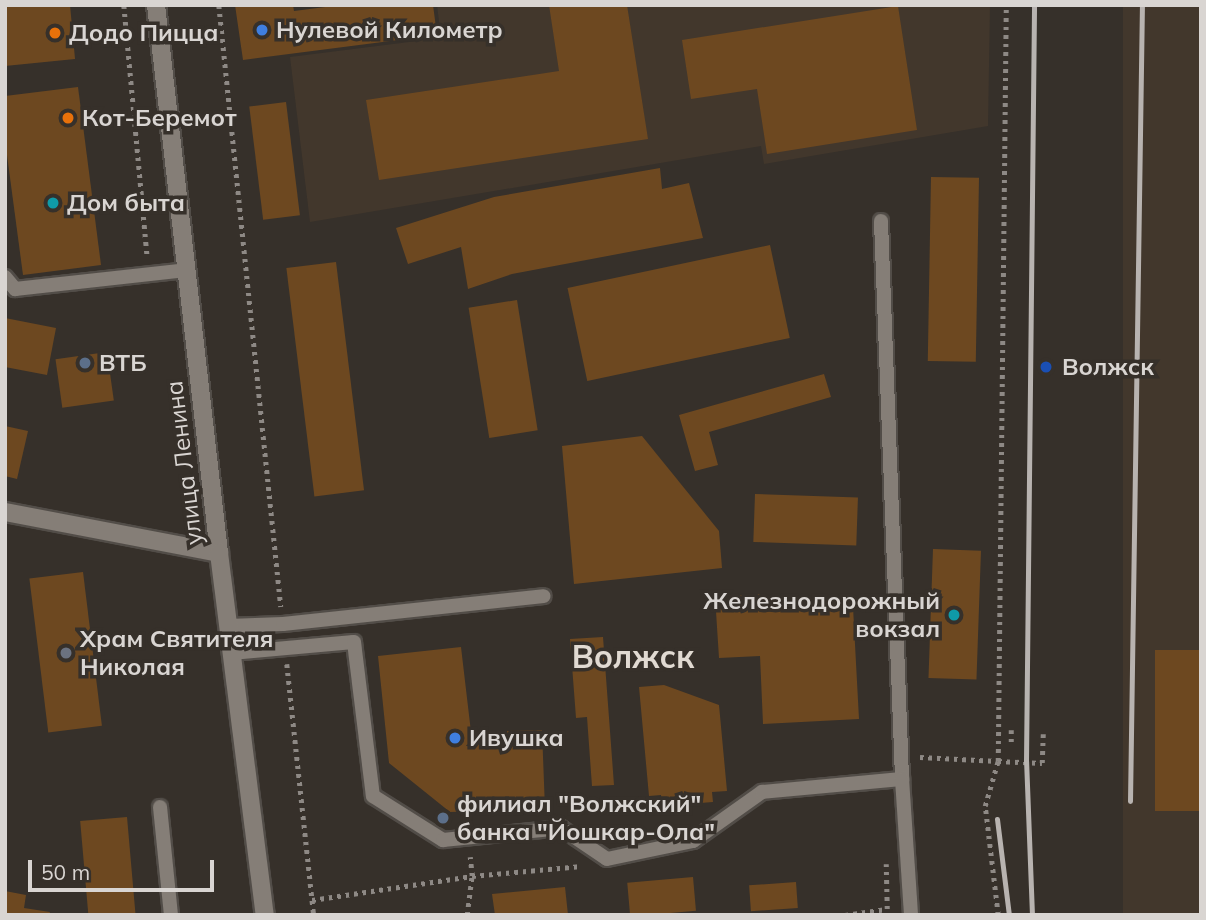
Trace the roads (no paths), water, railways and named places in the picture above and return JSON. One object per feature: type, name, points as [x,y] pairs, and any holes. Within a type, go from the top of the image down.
[{"type":"main road","name":"улица Ленина","points":[[156,5],[219,553],[265,915]]},
{"type":"main road","points":[[5,512],[219,553]]},
{"type":"lane","points":[[881,221],[901,757],[911,915]]},
{"type":"lane","points":[[5,277],[15,289],[186,270]]},
{"type":"lane","points":[[228,626],[283,624],[543,596]]},
{"type":"lane","points":[[231,653],[354,642],[373,796],[443,840],[561,828],[607,859],[693,841],[762,792],[902,779]]},
{"type":"lane","points":[[160,807],[171,915]]},
{"type":"railway","points":[[1032,915],[1026,761],[1034,5]]},
{"type":"railway","points":[[1130,801],[1142,5]]},
{"type":"railway","points":[[997,819],[1009,915]]},
{"type":"place","name":"Нулевой Километр","points":[[262,30]]},
{"type":"place","name":"Додо Пицца","points":[[55,33]]},
{"type":"place","name":"Кот-Беремот","points":[[68,118]]},
{"type":"place","name":"Дом быта","points":[[53,203]]},
{"type":"place","name":"ВТБ","points":[[85,363]]},
{"type":"place","name":"Волжск","points":[[1046,367]]},
{"type":"place","name":"Железнодорожный вокзал","points":[[954,615]]},
{"type":"place","name":"Храм Святителя Николая","points":[[66,653]]},
{"type":"place","name":"Ивушка","points":[[455,738]]},
{"type":"place","name":"филиал \"Волжский\" банка \"Йошкар-Ола\"","points":[[443,818]]},
{"type":"district","name":"Волжск","points":[[633,656]]}]
